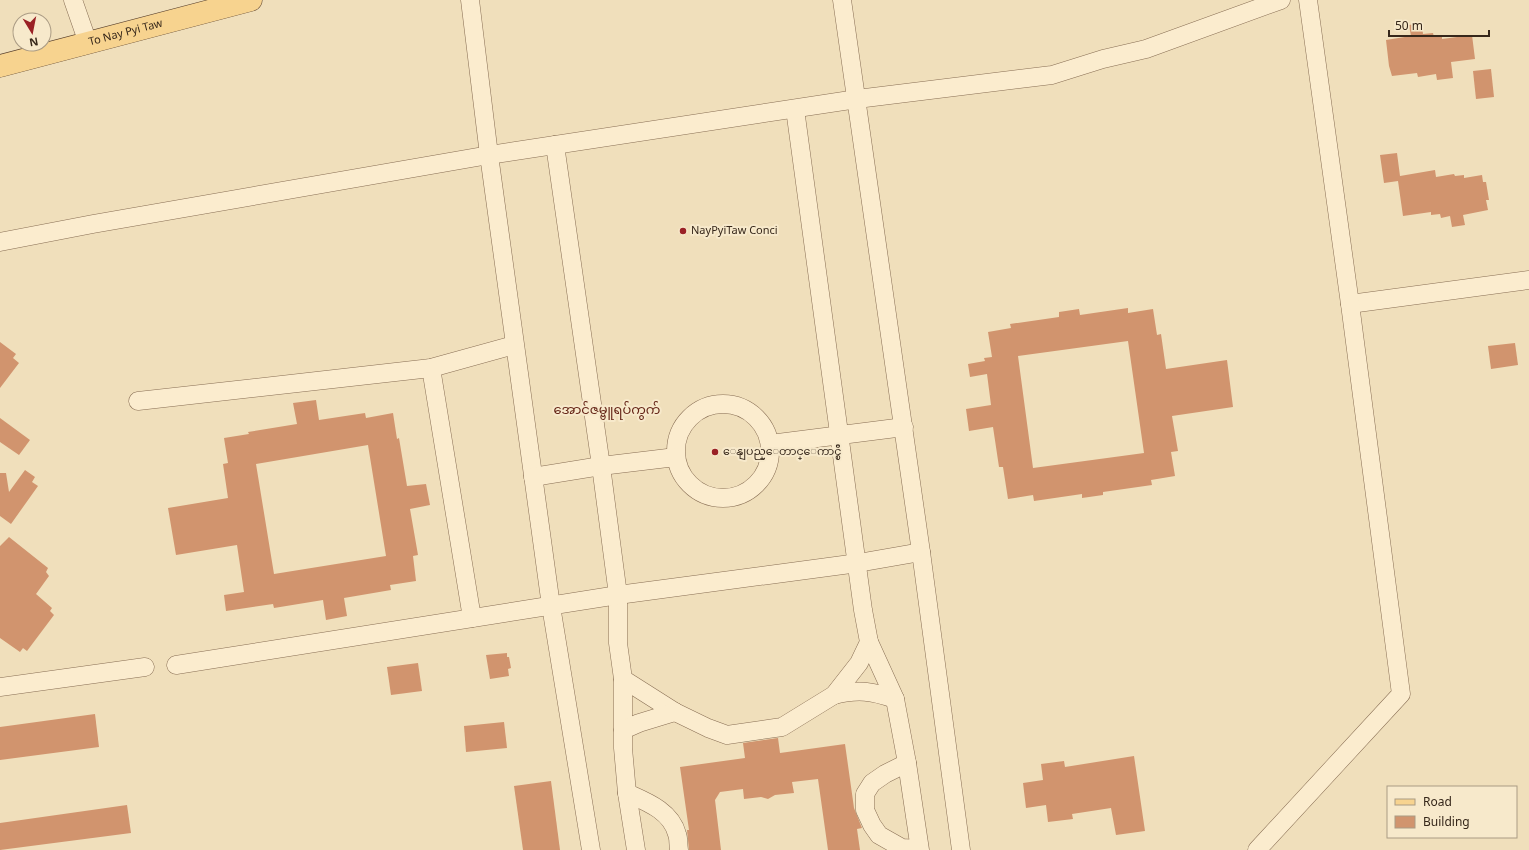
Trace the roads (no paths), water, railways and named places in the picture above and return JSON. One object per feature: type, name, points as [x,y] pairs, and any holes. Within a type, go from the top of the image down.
[{"type":"main road","name":"To Nay Pyi Taw","points":[[0,66],[251,0]]},
{"type":"street","points":[[73,0],[88,43]]},
{"type":"street","points":[[470,0],[514,345],[551,606],[591,850]]},
{"type":"street","points":[[842,0],[904,427],[961,850]]},
{"type":"street","points":[[0,242],[100,222],[489,155],[857,99],[1052,75],[1103,59],[1146,50],[1281,0]]},
{"type":"street","points":[[1258,850],[1401,694],[1350,304],[1308,0]]},
{"type":"street","points":[[795,109],[869,642],[895,699],[907,763],[920,849],[902,848],[879,835],[872,825],[866,810],[865,794],[872,783],[885,774],[907,763]]},
{"type":"street","points":[[555,145],[618,595],[618,643],[623,679],[623,748],[627,793],[636,850]]},
{"type":"street","points":[[1350,304],[1529,280]]},
{"type":"street","points":[[138,401],[431,368],[514,345]]},
{"type":"street","points":[[431,368],[472,618]]},
{"type":"street","points":[[728,404],[741,407],[755,416],[765,429],[770,444],[770,460],[764,475],[753,487],[739,495],[721,498],[704,495],[690,486],[681,473],[676,457],[677,438],[684,423],[696,412],[712,405],[728,404]]},
{"type":"street","points":[[770,444],[904,427]]},
{"type":"street","points":[[533,477],[601,466],[676,457]]},
{"type":"street","points":[[176,665],[618,595],[858,563],[921,552]]},
{"type":"street","points":[[834,695],[859,663],[869,642]]},
{"type":"street","points":[[0,687],[145,667]]},
{"type":"street","points":[[623,679],[675,712],[708,728],[727,735],[782,727],[834,695],[851,691],[877,693],[895,699]]},
{"type":"street","points":[[623,730],[639,723],[675,712]]},
{"type":"street","points":[[627,793],[649,802],[667,816],[678,834],[678,850]]},
{"type":"place","name":"NayPyiTaw Conci","points":[[683,231]]},
{"type":"place","name":"ေနျပည္ေတာင္ေကာင္စီ","points":[[715,452]]},
{"type":"district","name":"အောင်ဇမ္ဗူရပ်ကွက်","points":[[607,411]]}]
